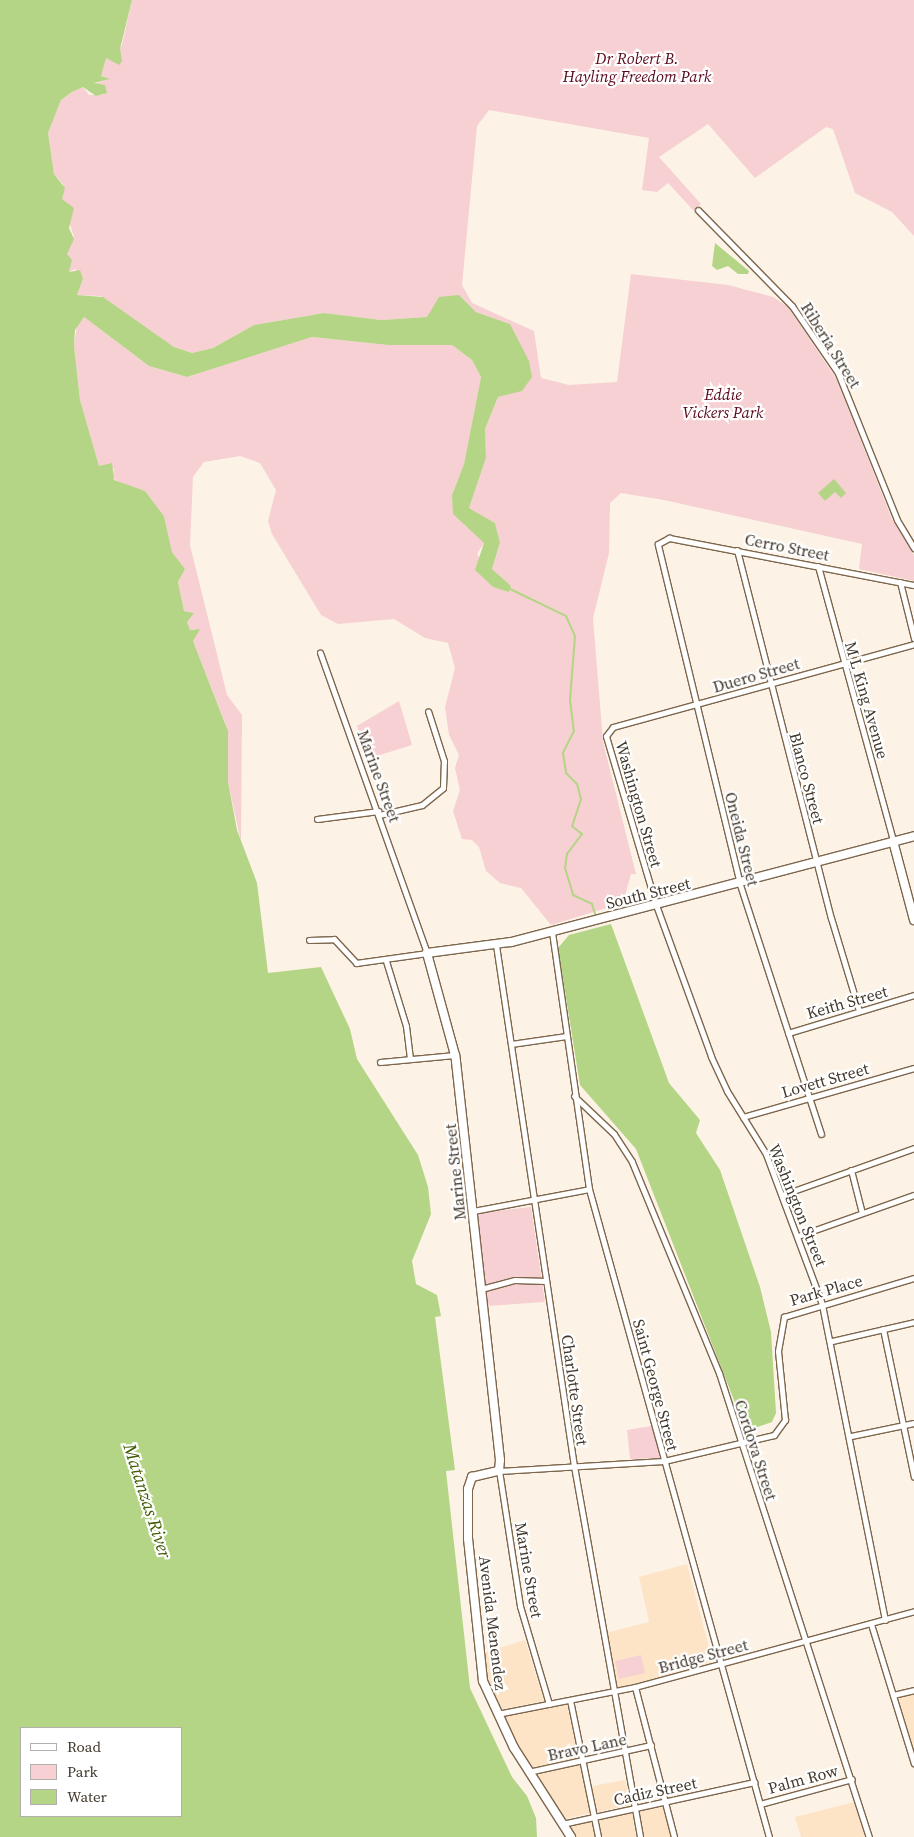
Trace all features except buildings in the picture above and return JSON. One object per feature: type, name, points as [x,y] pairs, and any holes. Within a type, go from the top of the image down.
[{"type":"street","name":"Riberia Street","points":[[698,210],[792,306],[838,374],[897,520],[914,548]]},
{"type":"street","name":"Cerro Street","points":[[658,544],[668,538],[914,585]]},
{"type":"street","name":"Oneida Street","points":[[658,544],[740,884],[821,1134]]},
{"type":"street","name":"Blanco Street","points":[[737,550],[817,864],[859,1011]]},
{"type":"street","name":"M L King Avenue","points":[[818,566],[893,841]]},
{"type":"street","points":[[900,582],[914,638]]},
{"type":"street","name":"Duero Street","points":[[607,733],[613,727],[914,644]]},
{"type":"street","name":"Marine Street","points":[[320,653],[427,953],[455,1055],[473,1211],[498,1471],[520,1606],[549,1704]]},
{"type":"street","points":[[317,819],[378,813],[422,805],[443,788],[444,761],[428,711]]},
{"type":"street","name":"Washington Street","points":[[607,733],[611,758],[656,905],[711,1056],[742,1116],[766,1154],[822,1304],[832,1341],[851,1436],[885,1620]]},
{"type":"street","name":"South Street","points":[[309,940],[334,939],[344,946],[352,962],[386,960],[496,945],[817,864],[914,836]]},
{"type":"street","points":[[893,841],[914,920]]},
{"type":"street","name":"Saint George Street","points":[[552,932],[589,1189],[719,1665],[769,1837]]},
{"type":"street","name":"Charlotte Street","points":[[496,945],[574,1466],[640,1837]]},
{"type":"street","points":[[386,960],[406,1026],[410,1058]]},
{"type":"street","name":"Keith Street","points":[[788,1032],[914,996]]},
{"type":"street","points":[[511,1044],[566,1036]]},
{"type":"street","points":[[380,1062],[455,1055]]},
{"type":"street","name":"Lovett Street","points":[[742,1116],[914,1068]]},
{"type":"street","name":"Cordova Street","points":[[574,1095],[614,1134],[632,1162],[719,1372],[741,1446],[809,1640],[869,1837]]},
{"type":"street","points":[[782,1196],[914,1148]]},
{"type":"street","points":[[851,1170],[862,1213]]},
{"type":"street","points":[[473,1211],[535,1201],[589,1189]]},
{"type":"street","points":[[798,1236],[914,1195]]},
{"type":"street","name":"Park Place","points":[[741,1446],[769,1437],[785,1420],[778,1367],[781,1320],[791,1312],[914,1278]]},
{"type":"street","points":[[481,1289],[515,1280],[546,1281]]},
{"type":"street","points":[[832,1341],[914,1322]]},
{"type":"street","points":[[883,1329],[914,1477]]},
{"type":"street","points":[[851,1436],[914,1423]]},
{"type":"street","points":[[498,1471],[664,1461],[741,1446]]},
{"type":"street","name":"Avenida Menendez","points":[[498,1471],[471,1479],[467,1512],[483,1681],[496,1714],[528,1772],[571,1837]]},
{"type":"street","name":"Bridge Street","points":[[496,1714],[635,1687],[914,1611]]},
{"type":"street","points":[[870,1624],[914,1764]]},
{"type":"street","points":[[635,1687],[674,1837]]},
{"type":"street","points":[[893,1694],[914,1690]]},
{"type":"street","points":[[570,1700],[598,1837]]},
{"type":"street","name":"Bravo Lane","points":[[528,1772],[651,1746]]},
{"type":"street","name":"Palm Row","points":[[760,1804],[852,1779]]},
{"type":"street","name":"Cadiz Street","points":[[562,1824],[754,1782]]},
{"type":"shaded area","points":[[687,1564],[713,1662],[615,1689],[606,1633],[649,1622],[639,1577]]},
{"type":"shaded area","points":[[525,1640],[544,1701],[498,1710],[487,1685],[484,1653]]},
{"type":"shaded area","points":[[914,1694],[914,1752],[898,1697]]},
{"type":"shaded area","points":[[567,1705],[578,1758],[530,1768],[501,1717]]},
{"type":"shaded area","points":[[580,1765],[591,1813],[564,1819],[534,1775]]},
{"type":"shaded area","points":[[625,1780],[631,1805],[597,1812],[592,1786]]},
{"type":"shaded area","points":[[854,1802],[865,1837],[801,1837],[795,1817]]},
{"type":"shaded area","points":[[664,1807],[671,1837],[643,1837],[639,1811]]},
{"type":"shaded area","points":[[632,1812],[636,1837],[602,1837],[599,1819]]},
{"type":"shaded area","points":[[592,1821],[595,1837],[575,1837],[568,1826]]},
{"type":"green space","points":[[132,0],[914,0],[914,236],[892,212],[855,193],[833,129],[826,127],[755,178],[708,124],[659,157],[701,204],[693,210],[668,183],[657,192],[642,190],[649,138],[489,110],[477,126],[462,285],[472,303],[534,331],[541,378],[569,385],[617,382],[631,274],[728,285],[773,297],[788,307],[837,380],[892,519],[914,555],[914,581],[859,569],[862,544],[664,500],[621,493],[610,503],[609,553],[593,618],[603,742],[636,874],[631,874],[623,903],[551,925],[521,888],[500,883],[486,871],[479,847],[472,840],[462,839],[453,811],[460,790],[455,768],[459,755],[449,735],[445,707],[455,668],[448,643],[425,638],[394,619],[338,624],[321,615],[272,534],[268,521],[276,490],[260,463],[240,456],[204,462],[193,477],[190,545],[227,695],[242,715],[241,842],[228,782],[226,725],[193,641],[195,629],[190,630],[187,622],[193,613],[184,611],[178,582],[185,569],[172,552],[164,516],[145,491],[123,486],[112,477],[114,469],[99,466],[80,400],[74,346],[77,325],[84,317],[149,366],[187,377],[312,337],[388,345],[452,345],[472,360],[481,377],[464,464],[452,495],[465,526],[481,535],[484,543],[477,554],[509,592],[511,586],[492,569],[500,544],[495,523],[469,508],[486,458],[485,429],[498,397],[522,390],[510,324],[476,312],[459,295],[427,317],[381,320],[324,313],[254,325],[213,348],[192,353],[174,347],[101,296],[77,295],[83,279],[75,269],[69,272],[67,250],[74,237],[62,199],[63,184],[54,174],[48,133],[61,100],[72,92],[83,87],[89,95],[103,95],[105,85],[94,84],[109,79],[101,76],[101,63],[106,58],[112,61],[122,45]]},
{"type":"green space","points":[[399,701],[412,745],[367,759],[357,726]]},
{"type":"green space","points":[[531,1207],[545,1302],[487,1306],[477,1213]]},
{"type":"green space","points":[[652,1426],[660,1458],[630,1459],[627,1430]]},
{"type":"green space","points":[[641,1655],[645,1673],[619,1679],[615,1661]]},
{"type":"water","name":"Matanzas River","points":[[0,0],[132,0],[120,49],[122,61],[119,65],[106,58],[101,76],[110,79],[94,83],[105,85],[107,93],[96,96],[83,87],[72,92],[61,100],[48,133],[54,174],[65,188],[62,199],[74,208],[69,228],[74,239],[67,254],[72,260],[69,272],[80,270],[83,279],[77,295],[103,297],[174,347],[192,353],[213,348],[254,325],[324,313],[381,320],[427,317],[439,297],[459,295],[476,312],[510,324],[529,361],[532,377],[522,391],[498,397],[485,429],[486,458],[469,508],[495,523],[500,543],[492,569],[511,586],[509,592],[493,587],[475,570],[484,543],[453,514],[452,495],[464,464],[481,377],[472,360],[452,345],[388,345],[312,337],[187,377],[149,366],[84,317],[75,330],[74,346],[80,400],[99,466],[112,463],[114,480],[145,491],[164,516],[172,552],[185,569],[178,582],[184,611],[194,613],[187,622],[190,630],[200,629],[193,641],[228,731],[228,782],[237,830],[257,883],[268,973],[321,967],[350,1029],[357,1059],[418,1155],[428,1187],[431,1214],[412,1261],[416,1284],[437,1295],[441,1316],[435,1317],[455,1470],[446,1471],[470,1688],[512,1777],[527,1796],[536,1818],[537,1837],[0,1837]]},
{"type":"water","points":[[715,243],[749,271],[748,274],[738,274],[728,266],[717,270],[712,266]]},
{"type":"water","points":[[834,479],[846,493],[841,498],[835,492],[825,501],[818,493]]},
{"type":"water","points":[[611,924],[669,1083],[700,1120],[696,1133],[720,1170],[760,1287],[771,1332],[776,1413],[772,1422],[746,1431],[636,1149],[580,1085],[558,948],[569,935]]},
{"type":"waterway","points":[[510,589],[566,616],[575,636],[570,700],[574,731],[563,753],[566,773],[577,784],[581,799],[572,826],[582,834],[567,854],[565,868],[573,895],[592,904],[596,917]]},
{"type":"park label","name":"Dr Robert B. Hayling Freedom Park","points":[[637,67]]},
{"type":"park label","name":"Eddie Vickers Park","points":[[723,403]]}]
